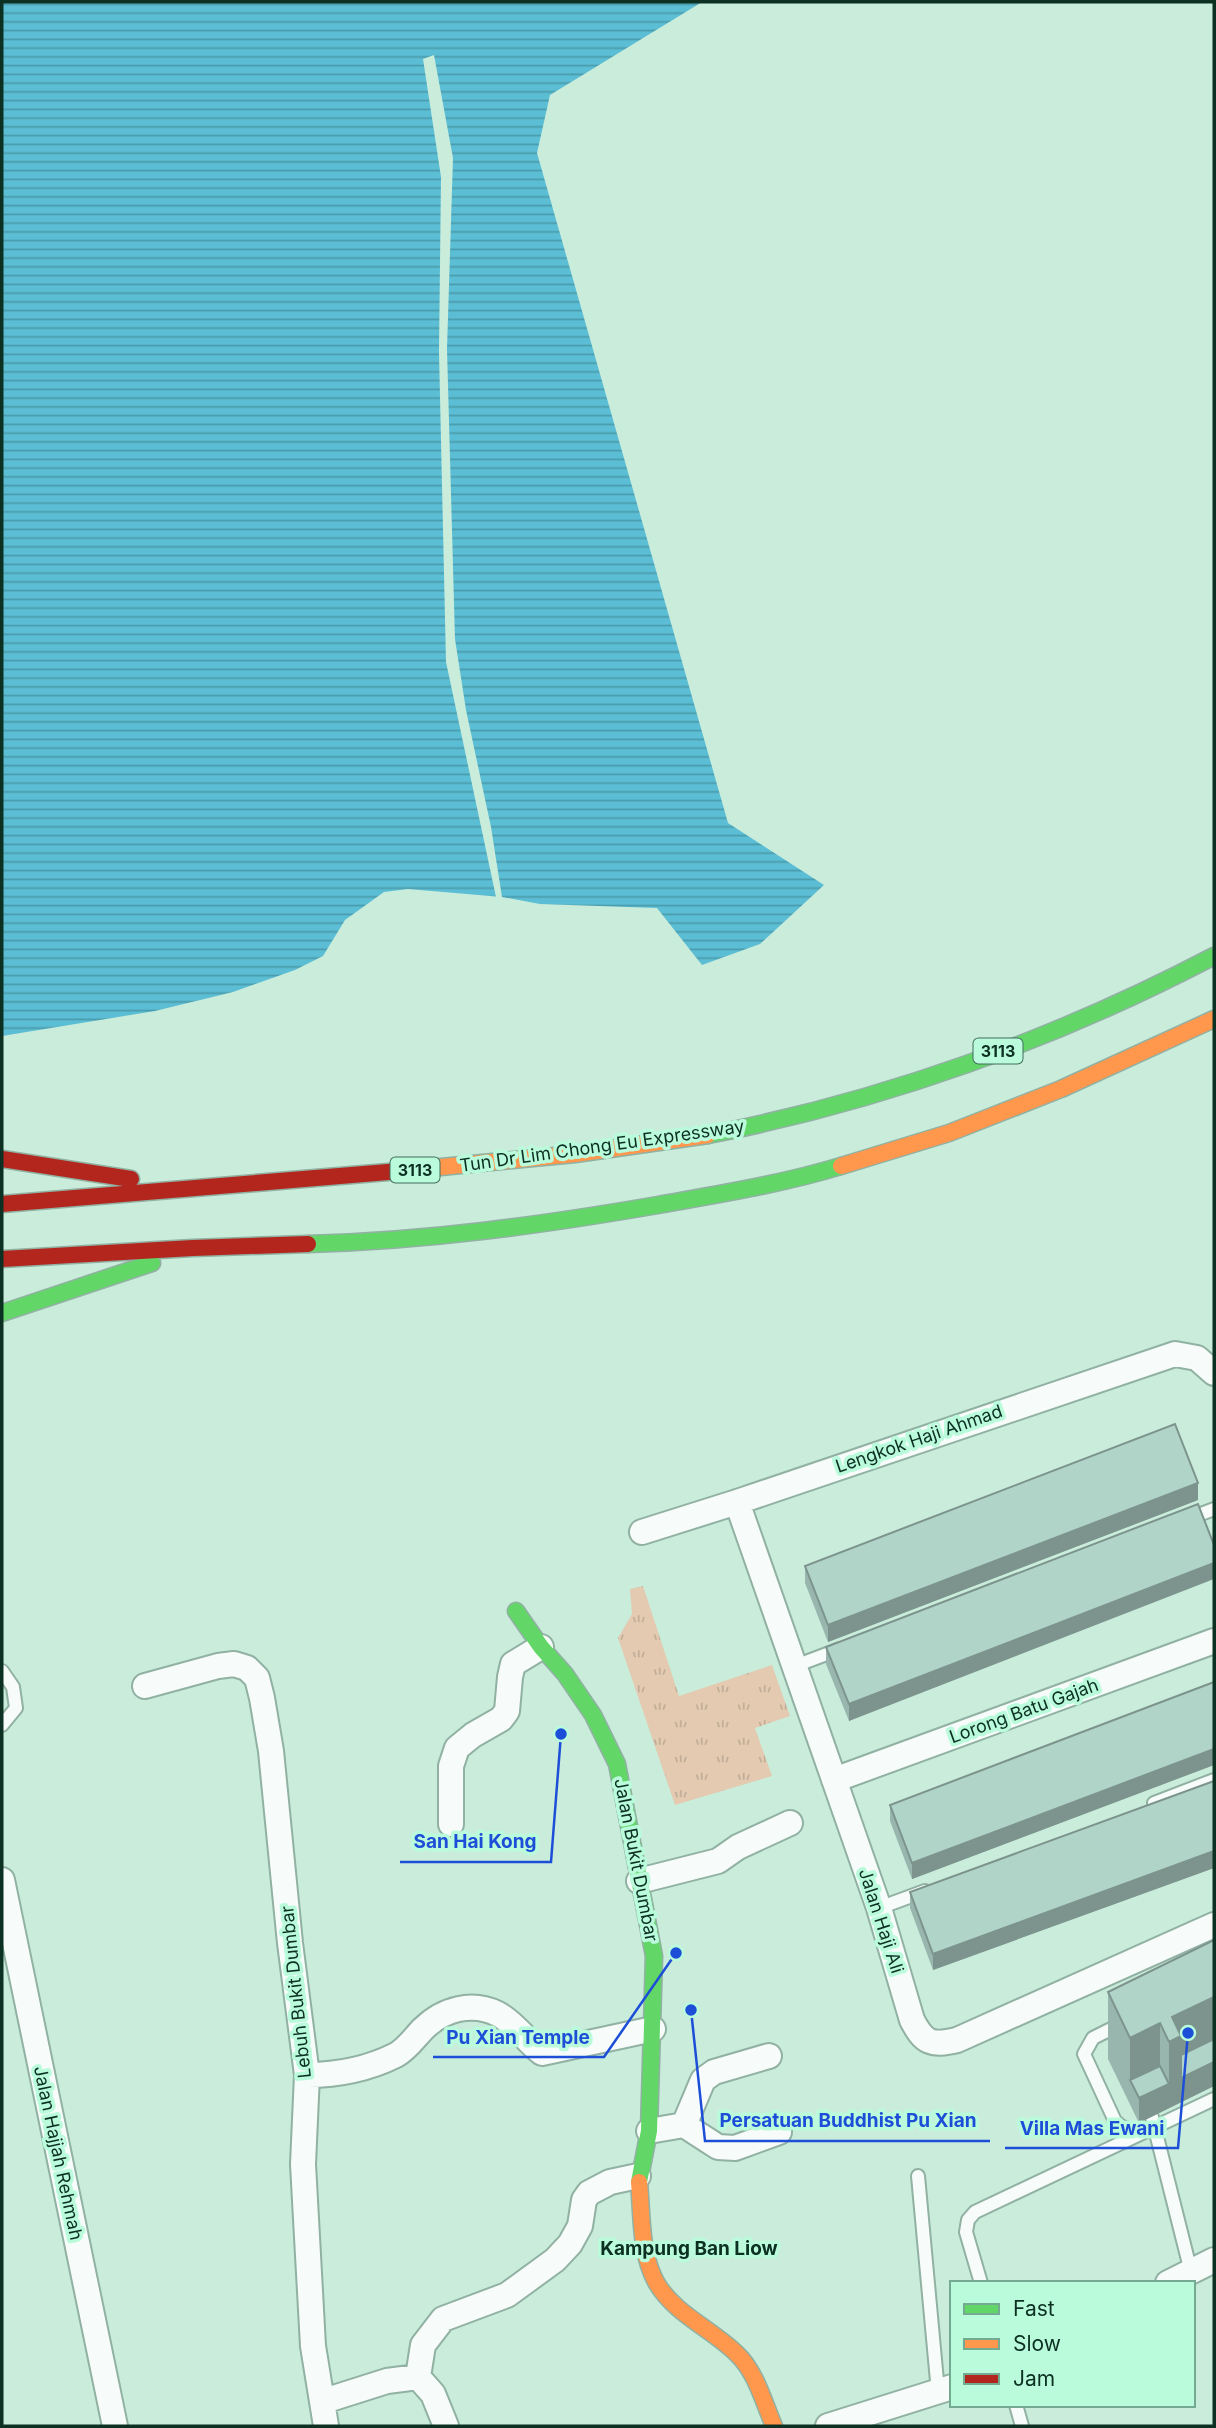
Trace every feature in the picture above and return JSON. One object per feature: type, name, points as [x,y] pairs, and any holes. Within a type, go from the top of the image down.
[{"type":"main road","name":"Tun Dr Lim Chong Eu Expressway","points":[[2,1204],[519,1161],[700,1136],[880,1094],[1075,1021],[1185,972],[1214,956]]},
{"type":"main road","points":[[2,1259],[193,1248],[356,1243],[544,1225],[709,1196],[825,1171],[948,1133],[1061,1089],[1214,1019]]},
{"type":"main road","points":[[2,1159],[192,1189]]},
{"type":"main road","points":[[2,1313],[193,1248]]},
{"type":"main road","name":"Jalan Bukit Dumbar","points":[[516,1611],[593,1715],[617,1764],[654,1955],[649,2132],[638,2176],[647,2261],[657,2284],[672,2303],[739,2355],[755,2381],[774,2426]]},
{"type":"street","name":"Lengkok Haji Ahmad","points":[[642,1532],[1175,1354],[1206,1366]]},
{"type":"street","name":"Jalan Haji Ali","points":[[737,1502],[879,1908],[912,2020],[920,2036],[937,2044],[957,2040],[1214,1925]]},
{"type":"street","name":"Lorong Batu Gajah","points":[[834,1780],[1214,1641]]},
{"type":"street","points":[[451,1824],[451,1766],[457,1748],[473,1734],[501,1719],[507,1711],[513,1664],[541,1647]]},
{"type":"street","name":"Lebuh Bukit Dumbar","points":[[145,1686],[234,1664],[247,1668],[257,1678],[271,1751],[290,1943],[307,2075],[303,2164],[313,2346],[326,2426]]},
{"type":"street","points":[[639,1881],[718,1861],[738,1847],[790,1823]]},
{"type":"street","name":"Jalan Hajjah Rehmah","points":[[2,1880],[115,2426]]},
{"type":"street","points":[[307,2075],[337,2075],[399,2053],[437,2016],[455,2009],[486,2009],[499,2015],[542,2053],[653,2029]]},
{"type":"street","points":[[684,2125],[703,2080],[713,2072],[769,2056]]},
{"type":"street","points":[[649,2132],[684,2125],[718,2147],[735,2148],[779,2132]]},
{"type":"street","points":[[418,2377],[423,2345],[443,2319],[508,2295],[555,2260],[570,2244],[580,2226],[584,2200],[589,2193],[610,2182],[638,2176]]},
{"type":"street","points":[[1180,2277],[1214,2260]]},
{"type":"street","points":[[324,2401],[387,2381],[418,2377]]},
{"type":"street","points":[[418,2377],[433,2394],[446,2426]]},
{"type":"street","points":[[828,2426],[945,2389]]},
{"type":"lane","points":[[1175,1524],[1214,1509]]},
{"type":"lane","points":[[795,1666],[847,1646]]},
{"type":"lane","points":[[2,1671],[13,1687],[16,1708],[2,1725]]},
{"type":"lane","points":[[1137,1809],[1214,1780]]},
{"type":"lane","points":[[879,1908],[944,1883]]},
{"type":"lane","points":[[1129,2020],[1093,2038],[1084,2054],[1115,2122],[1122,2127],[1149,2126]]},
{"type":"lane","points":[[980,2281],[966,2232],[968,2220],[975,2212],[1149,2126],[1214,2099]]},
{"type":"lane","points":[[1149,2126],[1180,2277]]},
{"type":"lane","points":[[918,2176],[945,2389]]},
{"type":"lane","points":[[1017,2407],[1022,2426]]},
{"type":"green space","points":[[643,1586],[679,1696],[772,1665],[790,1716],[755,1728],[772,1776],[675,1805],[618,1638],[632,1614],[630,1589]]},
{"type":"water","points":[[2,2],[702,2],[550,95],[537,153],[728,823],[824,885],[760,944],[702,965],[657,908],[540,904],[502,897],[408,889],[384,892],[345,920],[323,956],[295,970],[233,992],[155,1011],[2,1036]]},
{"type":"pier","points":[[434,55],[453,158],[447,349],[455,639],[502,897],[496,897],[446,662],[439,352],[441,177],[423,59]]},
{"type":"building","points":[[1175,1424],[1198,1483],[828,1625],[805,1566]]},
{"type":"building","points":[[1198,1504],[1214,1545],[1214,1563],[849,1704],[826,1647]]},
{"type":"building","points":[[1214,1682],[1214,1749],[912,1863],[890,1805]]},
{"type":"building","points":[[1214,1781],[1214,1851],[933,1954],[910,1892]]},
{"type":"building","points":[[1214,1940],[1214,1997],[1172,2017],[1181,2036],[1169,2042],[1160,2023],[1130,2038],[1108,1992]]},
{"type":"building","points":[[1214,2039],[1214,2062],[1181,2078],[1181,2055]]},
{"type":"building","points":[[1160,2066],[1169,2084],[1139,2098],[1130,2080]]},
{"type":"traffic: fast","points":[[708,1135],[839,1104],[967,1064],[1093,1014],[1214,956]]},
{"type":"traffic: fast","points":[[308,1244],[440,1236],[571,1219],[750,1188],[841,1166]]},
{"type":"traffic: fast","points":[[2,1313],[152,1263]]},
{"type":"traffic: fast","points":[[516,1611],[593,1715],[617,1764],[654,1956],[649,2131],[639,2182]]},
{"type":"traffic: slow","points":[[841,1166],[949,1133],[1061,1089],[1214,1019]]},
{"type":"traffic: slow","points":[[400,1171],[575,1154],[708,1135]]},
{"type":"traffic: slow","points":[[639,2182],[644,2246],[656,2282],[683,2312],[744,2361],[774,2426]]},
{"type":"traffic: jam","points":[[2,1159],[131,1179]]},
{"type":"traffic: jam","points":[[2,1204],[400,1171]]},
{"type":"traffic: jam","points":[[2,1259],[308,1244]]},
{"type":"place","name":"San Hai Kong","points":[[561,1734]]},
{"type":"place","name":"Pu Xian Temple","points":[[676,1953]]},
{"type":"place","name":"Persatuan Buddhist Pu Xian","points":[[691,2010]]},
{"type":"place","name":"Villa Mas Ewani","points":[[1188,2033]]},
{"type":"district","name":"Kampung Ban Liow","points":[[689,2248]]}]
